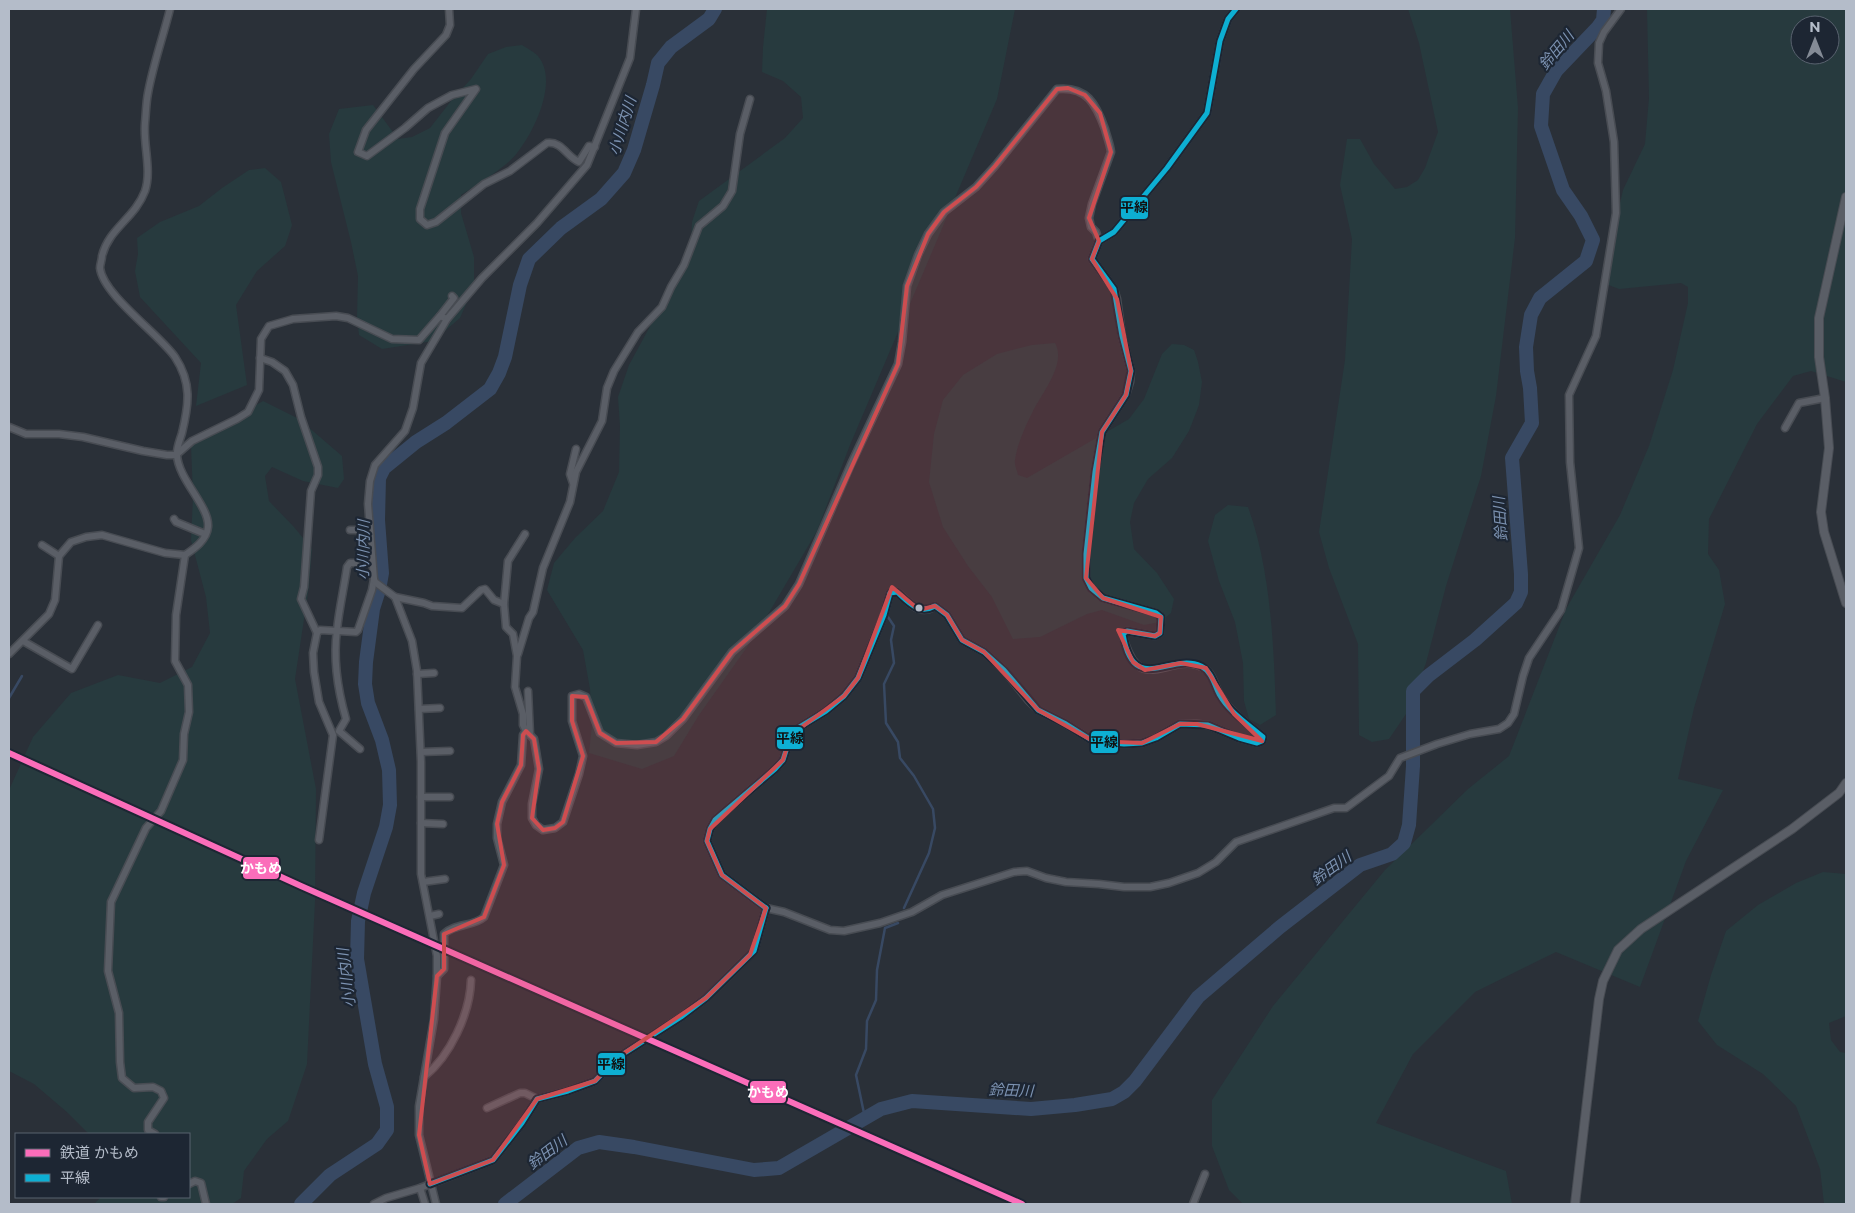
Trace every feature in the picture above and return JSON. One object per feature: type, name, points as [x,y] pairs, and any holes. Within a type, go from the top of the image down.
[{"type":"street","points":[[153,1133],[148,1130],[148,1122],[164,1098],[161,1091],[153,1087],[134,1088],[122,1078],[119,1013],[108,971],[110,902],[146,828],[160,811],[183,760],[184,734],[189,712],[188,685],[175,661],[176,615],[185,556],[199,545],[208,530],[208,520],[188,486],[176,455],[186,419],[187,382],[174,356],[108,286],[100,267],[105,245],[114,230],[139,205],[146,189],[148,153],[145,127],[148,93],[170,9]]},
{"type":"street","points":[[449,9],[450,25],[446,35],[414,69],[366,130],[358,152],[367,156],[399,133],[428,108],[452,95],[476,89],[445,134],[420,209],[420,219],[427,225],[436,222],[484,184],[515,168],[547,143],[558,144],[574,160],[579,162],[589,146],[595,147]]},
{"type":"street","points":[[9,427],[26,434],[59,434],[83,437],[151,452],[176,455],[192,441],[238,419],[248,412],[260,390],[261,339],[269,326],[293,319],[336,316],[348,318],[392,339],[419,340],[444,318],[537,223],[587,165],[630,58],[636,9]]},
{"type":"street","points":[[1236,9],[1228,19],[1220,41],[1207,113],[1167,168],[1114,232],[1099,241],[1092,259],[1114,289],[1122,336],[1131,371],[1126,395],[1102,432],[1095,472],[1086,554],[1086,578],[1091,588],[1103,598],[1156,613],[1161,617],[1160,633],[1155,636],[1127,631],[1123,634],[1124,642],[1133,662],[1145,670],[1154,670],[1180,663],[1196,664],[1206,668],[1212,674],[1220,695],[1234,714],[1262,738],[1262,741],[1257,743],[1239,738],[1208,725],[1197,724],[1180,724],[1156,738],[1142,743],[1124,744],[1093,741],[1066,724],[1038,710],[1004,670],[984,652],[962,640],[947,615],[935,606],[928,611],[919,610],[897,592],[890,594],[884,615],[858,678],[838,701],[826,711],[798,728],[791,735],[783,760],[715,820],[710,829],[707,840],[722,874],[766,908],[784,912],[830,930],[844,930],[880,923],[912,912],[942,895],[1014,872],[1027,871],[1046,878],[1066,882],[1124,887],[1150,887],[1169,883],[1198,874],[1216,862],[1236,842],[1334,808],[1346,808],[1388,776],[1400,758],[1470,734],[1498,729],[1508,723],[1514,714],[1529,658],[1561,610],[1579,548],[1570,462],[1569,395],[1596,336],[1616,213],[1614,142],[1606,91],[1598,62],[1599,43],[1604,32],[1622,9]]},
{"type":"street","points":[[524,534],[508,560],[504,604],[506,627],[513,634],[517,656],[516,687],[523,714],[523,725],[534,739],[539,769],[532,804],[532,818],[536,825],[543,830],[555,828],[563,822],[583,756],[572,721],[572,696],[580,694],[586,697],[600,734],[616,743],[637,745],[656,742],[666,736],[683,719],[732,652],[785,606],[799,584],[851,464],[898,364],[907,286],[928,234],[944,212],[976,187],[995,166],[1056,89],[1068,88],[1085,96],[1096,106],[1110,144],[1111,152],[1092,204],[1090,218],[1091,227],[1096,232],[1099,241]]},
{"type":"street","points":[[517,656],[529,618],[533,612],[543,568],[570,502],[576,472],[602,421],[607,388],[614,371],[638,332],[662,307],[684,265],[699,226],[724,206],[732,191],[740,134],[750,99]]},
{"type":"street","points":[[1846,197],[1819,318],[1819,357],[1829,448],[1821,512],[1824,532],[1846,603]]},
{"type":"street","points":[[317,633],[320,630],[356,632],[358,630],[374,580],[369,530],[368,504],[370,481],[376,465],[405,431],[413,408],[421,363],[454,298],[452,296]]},
{"type":"street","points":[[260,358],[272,362],[285,371],[292,385],[318,467],[318,475],[311,491],[304,587],[300,599],[317,633],[313,653],[314,672],[319,702],[333,735],[319,840]]},
{"type":"street","points":[[1785,428],[1799,403],[1825,398]]},
{"type":"street","points":[[573,484],[570,474],[576,449]]},
{"type":"street","points":[[174,519],[176,522],[205,534]]},
{"type":"street","points":[[350,530],[369,530]]},
{"type":"street","points":[[9,654],[48,614],[55,600],[59,556],[72,542],[86,537],[102,535],[165,553],[185,556]]},
{"type":"street","points":[[42,545],[59,556]]},
{"type":"street","points":[[333,735],[339,731],[346,719],[339,696],[336,667],[336,632],[347,567],[350,563],[371,563]]},
{"type":"street","points":[[374,580],[393,596],[412,641],[417,674],[421,752],[422,874],[437,956],[434,1019],[419,1106],[419,1135],[436,1204]]},
{"type":"street","points":[[393,596],[432,606],[462,608],[480,590],[485,589],[494,600],[504,604]]},
{"type":"street","points":[[23,641],[72,669],[98,625]]},
{"type":"street","points":[[417,674],[434,673]]},
{"type":"street","points":[[528,691],[528,733]]},
{"type":"street","points":[[419,709],[440,708]]},
{"type":"street","points":[[339,731],[360,749]]},
{"type":"street","points":[[437,976],[444,970],[444,934],[449,929],[479,921],[484,917],[504,865],[497,838],[497,824],[502,802],[521,765],[523,735],[528,733]]},
{"type":"street","points":[[421,752],[450,750]]},
{"type":"street","points":[[1575,1204],[1598,999],[1603,981],[1618,950],[1641,929],[1792,829],[1839,793],[1846,783]]},
{"type":"street","points":[[421,797],[450,797]]},
{"type":"street","points":[[421,823],[443,824]]},
{"type":"street","points":[[423,882],[445,878]]},
{"type":"street","points":[[487,1108],[520,1093],[537,1099],[568,1091],[595,1081],[617,1058],[693,1009],[754,950],[766,908]]},
{"type":"street","points":[[430,916],[439,914]]},
{"type":"street","points":[[424,1077],[433,1070],[448,1051],[470,994],[471,980]]},
{"type":"street","points":[[374,1204],[493,1160],[522,1123],[537,1099]]},
{"type":"street","points":[[1193,1204],[1205,1174]]},
{"type":"street","points":[[190,1184],[195,1181],[201,1183],[206,1204]]},
{"type":"street","points":[[420,1188],[425,1204]]},
{"type":"highlighted area","points":[[1068,88],[1085,95],[1100,113],[1111,152],[1089,218],[1099,241],[1092,259],[1117,299],[1131,371],[1126,395],[1102,432],[1086,578],[1103,598],[1161,617],[1160,633],[1155,636],[1118,630],[1133,662],[1145,670],[1181,663],[1206,668],[1234,714],[1262,741],[1197,724],[1180,724],[1142,743],[1093,741],[1038,710],[984,652],[962,640],[947,615],[935,606],[919,610],[892,587],[858,678],[844,696],[791,735],[783,760],[710,829],[707,841],[722,875],[766,908],[750,955],[706,998],[617,1058],[595,1081],[537,1099],[493,1160],[430,1184],[419,1135],[437,976],[444,969],[444,934],[484,917],[504,865],[497,824],[502,802],[521,765],[523,735],[526,731],[534,739],[539,769],[532,818],[543,830],[555,828],[563,822],[583,756],[572,721],[572,696],[586,697],[600,733],[616,743],[656,742],[683,719],[732,652],[785,606],[799,584],[898,364],[907,286],[928,234],[944,212],[976,187],[995,166],[1057,89]]},
{"type":"green space","points":[[767,9],[1015,9],[997,99],[850,445],[817,531],[757,633],[699,715],[674,756],[642,769],[589,753],[592,725],[590,689],[583,650],[547,590],[554,563],[575,538],[603,511],[619,472],[620,426],[618,397],[629,365],[660,308],[690,261],[692,222],[699,201],[785,138],[803,118],[801,97],[783,81],[762,72]]},
{"type":"green space","points":[[1408,9],[1510,9],[1518,108],[1515,238],[1496,396],[1481,476],[1446,586],[1426,663],[1406,714],[1389,739],[1372,742],[1359,735],[1358,644],[1329,568],[1319,532],[1345,360],[1352,239],[1340,185],[1347,139],[1360,139],[1374,164],[1395,189],[1407,187],[1418,180],[1425,168],[1438,132],[1419,43]]},
{"type":"green space","points":[[1647,9],[1846,9],[1846,382],[1811,371],[1793,376],[1757,424],[1709,519],[1708,554],[1719,570],[1725,604],[1694,708],[1678,779],[1723,790],[1686,861],[1640,987],[1556,952],[1475,992],[1413,1054],[1376,1123],[1506,1171],[1512,1204],[1243,1204],[1229,1190],[1212,1146],[1212,1100],[1273,1006],[1385,870],[1468,789],[1509,756],[1566,609],[1620,515],[1649,446],[1673,370],[1688,303],[1688,287],[1681,283],[1619,289],[1606,284],[1606,264],[1623,190],[1645,144],[1649,98]]},
{"type":"green space","points":[[522,45],[538,56],[544,66],[546,79],[542,106],[524,144],[513,158],[461,195],[461,213],[474,257],[474,286],[460,318],[433,341],[382,349],[359,335],[357,317],[358,276],[331,162],[329,134],[339,109],[373,105],[398,139],[412,137],[430,128],[471,79],[488,54],[506,47]]},
{"type":"green space","points":[[265,168],[281,182],[292,225],[285,246],[257,271],[236,305],[247,385],[196,406],[201,363],[140,297],[135,271],[138,254],[137,238],[160,222],[199,206],[249,170]]},
{"type":"green space","points":[[1055,343],[1058,351],[1058,360],[1055,369],[1027,424],[1016,454],[1015,464],[1018,475],[1027,478],[1129,419],[1144,399],[1162,354],[1172,344],[1184,345],[1194,350],[1202,382],[1199,405],[1189,431],[1172,458],[1148,479],[1134,503],[1130,522],[1134,549],[1157,573],[1174,599],[1171,613],[1160,622],[1144,625],[1102,610],[1087,614],[1040,637],[1013,639],[992,597],[968,566],[943,527],[929,482],[934,434],[943,400],[963,375],[997,354],[1032,345]]},
{"type":"green space","points":[[263,401],[299,419],[342,456],[344,479],[338,488],[303,481],[272,467],[265,476],[269,501],[312,549],[309,586],[295,679],[316,789],[315,901],[307,1064],[288,1121],[267,1139],[244,1171],[241,1198],[232,1204],[94,1204],[100,1198],[190,1198],[190,1133],[88,1133],[34,1084],[9,1071],[9,790],[33,737],[71,693],[118,675],[160,683],[192,667],[210,633],[206,597],[191,540],[193,496],[191,446]]},
{"type":"green space","points":[[1228,505],[1248,507],[1262,557],[1270,610],[1276,715],[1260,725],[1249,719],[1244,701],[1243,663],[1235,622],[1219,581],[1208,541],[1215,515]]},
{"type":"green space","points":[[1823,872],[1846,874],[1846,1016],[1829,1023],[1831,1040],[1840,1052],[1846,1053],[1846,1204],[1824,1204],[1820,1169],[1796,1106],[1763,1074],[1717,1045],[1698,1021],[1726,931],[1758,905],[1796,883]]},
{"type":"waterway","name":"小川内川","points":[[301,1204],[330,1175],[377,1144],[387,1130],[387,1107],[375,1064],[357,959],[358,921],[364,893],[386,827],[390,805],[389,770],[382,740],[368,703],[365,684],[373,609],[382,573],[378,520],[379,478],[384,468],[416,442],[446,423],[490,389],[505,357],[520,285],[529,259],[561,228],[601,199],[624,173],[634,150],[658,63],[671,47],[709,19],[715,9]]},
{"type":"waterway","name":"鈴田川","points":[[505,1204],[578,1148],[599,1142],[754,1170],[779,1168],[881,1109],[912,1101],[1031,1109],[1112,1099],[1124,1092],[1135,1081],[1198,997],[1280,927],[1360,865],[1392,854],[1404,843],[1409,825],[1413,766],[1413,691],[1428,676],[1475,640],[1516,603],[1521,592],[1512,458],[1532,423],[1526,347],[1531,315],[1540,298],[1586,261],[1593,240],[1581,216],[1563,190],[1541,126],[1543,94],[1556,71],[1598,27],[1603,20],[1604,9]]},
{"type":"waterway","points":[[888,617],[894,626],[891,640],[894,663],[884,684],[886,723],[898,742],[900,758],[914,776],[933,809],[935,828],[929,853],[904,908]]},
{"type":"waterway","points":[[9,698],[22,676]]},
{"type":"waterway","points":[[865,1118],[856,1075],[866,1049],[867,1021],[876,1000],[877,970],[885,928],[898,923]]},
{"type":"rail line","name":"かもめ","points":[[9,753],[301,886],[1022,1204]]},
{"type":"transit line","name":"平線","points":[[766,908],[722,875],[707,841],[710,829],[715,820],[783,760],[791,735],[844,696],[858,678],[884,615],[890,593],[897,592],[910,604],[919,608],[924,609],[935,606],[947,615],[962,640],[984,652],[1004,670],[1038,710],[1066,724],[1093,741],[1124,744],[1142,743],[1156,738],[1180,724],[1208,725],[1239,738],[1257,743],[1262,741],[1263,737],[1239,717],[1223,700],[1210,675],[1201,666],[1189,663],[1144,668],[1135,664],[1128,653],[1123,634],[1127,631],[1155,636],[1160,633],[1161,617],[1156,613],[1103,598],[1091,588],[1086,578],[1086,554],[1095,472],[1102,432],[1126,395],[1131,371],[1122,336],[1114,289],[1092,259],[1099,241],[1114,232],[1167,168],[1207,113],[1220,41],[1228,19],[1236,9]]},
{"type":"transit line","name":"平線","points":[[430,1184],[493,1160],[522,1123],[537,1099],[568,1091],[595,1081],[617,1058],[681,1017],[706,998],[754,951],[766,908]]}]
